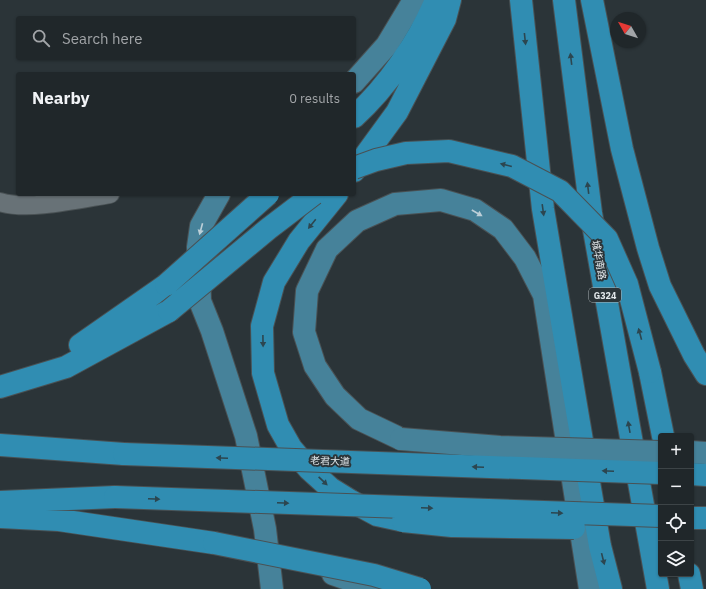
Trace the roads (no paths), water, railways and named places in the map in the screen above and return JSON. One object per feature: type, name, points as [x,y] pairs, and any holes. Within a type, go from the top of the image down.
[{"type":"highway","points":[[356,115],[365,107],[400,64],[429,18],[436,0]]},
{"type":"highway","points":[[356,167],[397,112],[445,19],[450,0]]},
{"type":"highway","points":[[521,0],[543,209],[600,546],[611,589]]},
{"type":"highway","name":"城华南路","points":[[564,0],[591,213],[658,589]]},
{"type":"highway","points":[[592,0],[622,149],[648,248],[660,286],[694,355],[706,374]]},
{"type":"highway","points":[[356,169],[376,160],[406,153],[449,151],[512,166],[560,191],[607,239],[626,284],[650,372],[661,433]]},
{"type":"highway","points":[[5,385],[76,348],[166,285],[266,196]]},
{"type":"highway","points":[[5,385],[66,367],[169,311],[268,229],[311,196]]},
{"type":"highway","points":[[335,196],[299,242],[274,282],[262,326],[263,374],[278,424],[291,448],[309,469],[330,488],[351,501],[377,515],[400,520],[452,526],[658,530]]},
{"type":"highway","name":"老君大道","points":[[0,445],[124,454],[658,473]]},
{"type":"highway","points":[[694,474],[706,475]]},
{"type":"highway","points":[[0,502],[115,497],[658,516]]},
{"type":"highway","points":[[0,517],[59,520],[214,543],[374,575],[420,589]]},
{"type":"highway","points":[[694,518],[706,518]]},
{"type":"highway","points":[[694,531],[706,531]]},
{"type":"highway","points":[[690,577],[692,589]]},
{"type":"main road","points":[[356,80],[387,45],[414,0]]},
{"type":"main road","points":[[218,196],[201,226],[198,247],[200,301],[212,330],[246,436],[265,529],[272,589]]},
{"type":"main road","points":[[590,589],[568,449],[544,295],[525,258],[503,230],[475,210],[441,200],[395,204],[358,221],[327,249],[308,291],[304,332],[315,366],[335,396],[359,419],[401,439],[500,447],[568,449],[658,452]]},
{"type":"main road","points":[[694,452],[706,453]]},
{"type":"main road","points":[[293,559],[376,589]]},
{"type":"street","points":[[0,202],[9,205],[46,204],[97,196]]}]
